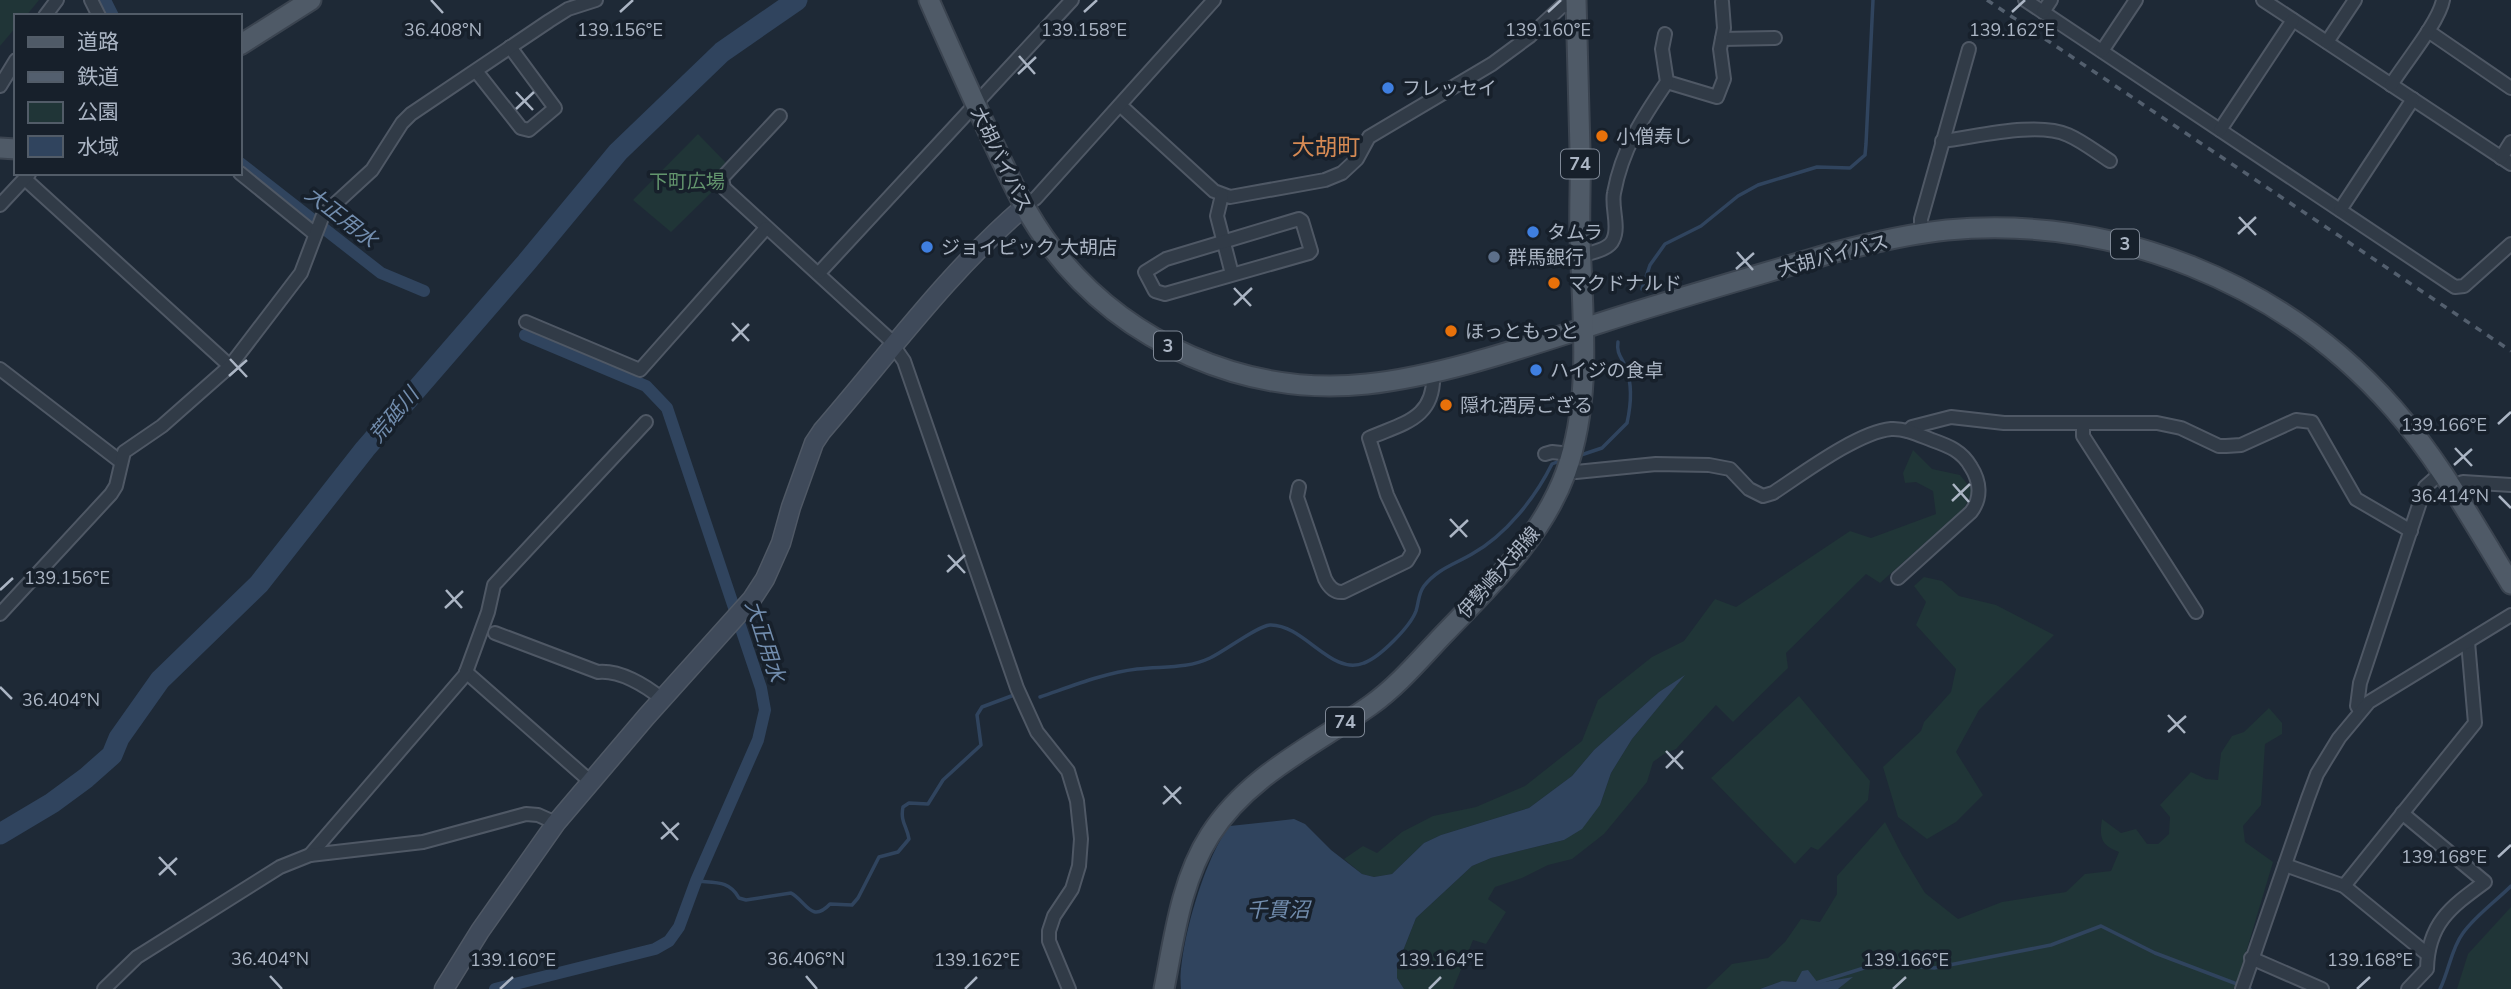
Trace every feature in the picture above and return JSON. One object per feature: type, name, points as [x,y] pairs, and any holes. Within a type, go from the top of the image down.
[{"type":"main road","points":[[242,44],[312,0]]},
{"type":"main road","name":"大胡バイパス","points":[[929,0],[1024,207],[1062,261],[1097,297],[1154,338],[1193,358],[1250,377],[1317,386],[1367,384],[1433,372],[1832,253],[1921,233],[1990,229],[2078,234],[2143,250],[2212,275],[2276,308],[2345,359],[2394,409],[2446,479],[2511,584]]},
{"type":"main road","name":"伊勢崎大胡線","points":[[1164,989],[1189,880],[1199,854],[1218,823],[1254,785],[1372,704],[1406,674],[1520,552],[1551,506],[1569,462],[1583,394],[1584,328],[1580,256],[1576,2]]},
{"type":"street","points":[[0,614],[111,494],[116,486],[124,452],[162,426],[230,366],[300,273],[323,215],[372,170],[402,123],[411,114],[568,9],[596,0]]},
{"type":"street","points":[[819,273],[1072,0]]},
{"type":"street","points":[[444,989],[480,931],[556,823],[759,589],[774,561],[814,443],[822,431],[970,261],[1036,198],[1214,0]]},
{"type":"street","points":[[2025,0],[2455,287],[2464,286],[2511,244]]},
{"type":"street","points":[[2043,12],[2050,0]]},
{"type":"street","points":[[2102,51],[2136,0]]},
{"type":"street","points":[[2263,0],[2506,161],[2511,142]]},
{"type":"street","points":[[2327,42],[2355,0]]},
{"type":"street","points":[[2390,85],[2428,31],[2443,0]]},
{"type":"street","points":[[1120,105],[1214,191],[1222,195],[1230,197],[1325,180],[1342,173],[1357,159],[1369,137],[1492,64],[1530,36],[1564,5],[1576,2]]},
{"type":"street","points":[[1667,82],[1717,97],[1724,79],[1720,60],[1724,28],[1722,2]]},
{"type":"street","points":[[2220,130],[2293,20]]},
{"type":"street","points":[[2428,31],[2511,88]]},
{"type":"street","points":[[1580,256],[1611,245],[1615,237],[1613,200],[1621,166],[1636,128],[1667,82],[1662,49],[1665,34]]},
{"type":"street","points":[[1722,39],[1775,38]]},
{"type":"street","points":[[476,71],[521,128],[529,130],[555,108],[510,47]]},
{"type":"street","points":[[1921,233],[1921,219],[1969,49]]},
{"type":"street","points":[[0,86],[14,64]]},
{"type":"street","points":[[2340,210],[2413,99]]},
{"type":"street","points":[[780,116],[722,178],[724,188],[895,346],[904,361],[1017,688],[1037,733],[1072,779],[1080,823],[1079,866],[1072,889],[1054,916],[1049,931],[1049,941],[1069,989]]},
{"type":"street","points":[[1942,141],[2046,129],[2068,135],[2110,161]]},
{"type":"street","points":[[242,175],[316,232]]},
{"type":"street","points":[[0,205],[27,176],[230,366]]},
{"type":"street","points":[[1222,195],[1217,216],[1232,274]]},
{"type":"street","points":[[1299,219],[1302,221],[1311,251],[1232,274],[1160,294],[1145,272],[1166,259],[1299,219]]},
{"type":"street","points":[[526,322],[640,370],[766,228]]},
{"type":"street","points":[[0,369],[121,462]]},
{"type":"street","points":[[1298,488],[1297,498],[1325,579],[1332,589],[1343,592],[1407,561],[1413,551],[1387,495],[1369,438],[1419,416],[1433,389],[1433,372]]},
{"type":"street","points":[[1908,431],[1912,426],[1951,417],[2004,423],[2157,423],[2181,428],[2219,446],[2226,446],[2241,445],[2296,420],[2312,422],[2357,499],[2411,531]]},
{"type":"street","points":[[310,855],[466,672],[488,612],[494,585],[646,422]]},
{"type":"street","points":[[2082,425],[2084,436],[2196,612]]},
{"type":"street","points":[[1545,454],[1552,452],[1569,462],[1576,472],[1656,464],[1730,469],[1749,489],[1763,496],[1863,437],[1888,429],[1908,431],[1951,447],[1961,454],[1975,475],[1979,493],[1971,512],[1898,578]]},
{"type":"street","points":[[2360,711],[2357,706],[2360,683],[2425,487],[2446,479],[2511,485]]},
{"type":"street","points":[[2242,989],[2317,774],[2339,738],[2360,711],[2386,691],[2511,615]]},
{"type":"street","points":[[495,633],[597,672],[612,670],[651,690],[662,699]]},
{"type":"street","points":[[2344,886],[2475,723],[2468,642]]},
{"type":"street","points":[[466,672],[591,782]]},
{"type":"street","points":[[2402,813],[2485,882],[2444,915],[2427,954],[2427,969],[2408,989]]},
{"type":"street","points":[[104,989],[137,957],[280,867],[310,855],[423,842],[526,814],[538,815],[556,823]]},
{"type":"street","points":[[2285,865],[2344,886],[2427,954]]},
{"type":"street","points":[[2251,958],[2322,989]]},
{"type":"green space","points":[[0,0],[39,0],[28,14],[14,14],[14,29],[0,46]]},
{"type":"green space","name":"下町広場","points":[[698,134],[727,164],[712,182],[717,187],[671,232],[633,200]]},
{"type":"green space","points":[[1913,450],[1932,469],[1960,475],[1973,491],[1964,508],[1880,583],[1866,574],[1786,653],[1788,668],[1733,722],[1716,705],[1676,749],[1653,762],[1647,782],[1604,834],[1572,859],[1548,865],[1495,887],[1488,899],[1506,912],[1486,944],[1473,940],[1453,989],[1404,989],[1397,978],[1397,966],[1416,918],[1472,866],[1491,858],[1564,840],[1600,805],[1611,773],[1632,739],[1683,677],[1659,692],[1594,750],[1572,776],[1529,808],[1441,835],[1424,843],[1392,874],[1374,877],[1362,874],[1344,859],[1363,846],[1377,853],[1402,832],[1433,816],[1476,807],[1525,786],[1582,741],[1598,700],[1652,657],[1684,641],[1715,599],[1736,607],[1850,531],[1871,538],[1936,514],[1933,491],[1916,482],[1905,483],[1903,473]]},
{"type":"green space","points":[[1924,577],[1942,581],[1959,596],[1996,605],[2054,635],[1979,710],[1956,752],[1983,795],[1956,822],[1927,839],[1898,817],[1883,767],[1921,731],[1924,722],[1951,692],[1956,669],[1916,625],[1926,602],[1914,586]]},
{"type":"green space","points":[[1799,696],[1870,781],[1868,800],[1818,850],[1811,847],[1795,864],[1711,778]]},
{"type":"green space","points":[[2269,708],[2282,723],[2282,734],[2265,744],[2261,805],[2243,826],[2245,842],[2273,862],[2235,989],[1838,989],[1851,978],[1818,983],[1782,981],[1760,989],[1706,989],[1732,964],[1768,958],[1785,942],[1801,919],[1820,922],[1837,894],[1837,876],[1885,822],[1925,893],[1958,919],[2002,902],[2066,892],[2085,874],[2111,871],[2119,852],[2108,847],[2103,840],[2102,819],[2121,833],[2136,829],[2147,844],[2158,844],[2169,834],[2170,817],[2160,805],[2191,772],[2206,779],[2218,780],[2221,753],[2232,736],[2244,732]]},
{"type":"green space","points":[[2511,907],[2511,989],[2457,989],[2468,954]]},
{"type":"water","name":"千貫沼","points":[[1685,675],[1632,739],[1611,773],[1600,805],[1582,829],[1564,840],[1491,858],[1472,866],[1416,918],[1397,966],[1397,978],[1404,989],[1181,989],[1183,952],[1195,904],[1211,858],[1230,826],[1294,819],[1305,824],[1331,850],[1362,874],[1374,877],[1392,874],[1424,843],[1441,835],[1529,808],[1572,776],[1594,750],[1659,692]]},
{"type":"water","points":[[1808,970],[1818,983],[1853,977],[1838,989],[1760,989],[1782,981],[1796,982],[1802,971]]},
{"type":"waterway","name":"大正用水","points":[[105,0],[112,14]]},
{"type":"waterway","name":"荒砥川","points":[[0,834],[52,803],[112,755],[119,738],[160,680],[259,584],[365,449],[618,152],[722,52],[797,0]]},
{"type":"waterway","points":[[1642,289],[1650,265],[1665,244],[1701,226],[1738,196],[1758,185],[1817,167],[1850,168],[1865,155],[1873,0]]},
{"type":"waterway","name":"大正用水","points":[[242,165],[381,273],[424,291]]},
{"type":"waterway","name":"大正用水","points":[[495,989],[655,949],[669,941],[679,927],[696,881],[758,740],[765,710],[761,688],[667,408],[646,386],[525,335]]},
{"type":"waterway","points":[[1578,456],[1602,448],[1627,423],[1630,389],[1618,342]]},
{"type":"waterway","points":[[1040,697],[1112,674],[1201,662],[1270,625],[1295,632],[1341,663],[1352,665],[1371,660],[1408,625],[1416,611],[1422,589],[1429,580],[1485,546],[1508,526],[1537,490],[1552,464],[1557,462]]},
{"type":"waterway","points":[[696,881],[726,885],[739,898],[746,900],[791,893],[809,909],[818,912],[830,904],[852,905],[879,857],[898,852],[909,839],[903,820],[903,807],[909,803],[928,804],[943,780],[981,745],[977,715],[982,707],[1014,695]]},
{"type":"waterway","points":[[2440,989],[2463,933],[2511,886]]},
{"type":"waterway","points":[[1816,983],[1880,963],[1934,968],[2051,945],[2101,926],[2155,953],[2250,989]]},
{"type":"railway","points":[[1987,0],[2511,351]]},
{"type":"place","name":"フレッセイ","points":[[1388,88]]},
{"type":"place","name":"小僧寿し","points":[[1602,136]]},
{"type":"place","name":"タムラ","points":[[1533,232]]},
{"type":"place","name":"ジョイピック 大胡店","points":[[927,247]]},
{"type":"place","name":"群馬銀行","points":[[1494,257]]},
{"type":"place","name":"マクドナルド","points":[[1554,283]]},
{"type":"place","name":"ほっともっと","points":[[1451,331]]},
{"type":"place","name":"ハイジの食卓","points":[[1536,370]]},
{"type":"place","name":"隠れ酒房ござる","points":[[1446,405]]},
{"type":"district","name":"大胡町","points":[[1326,147]]}]
